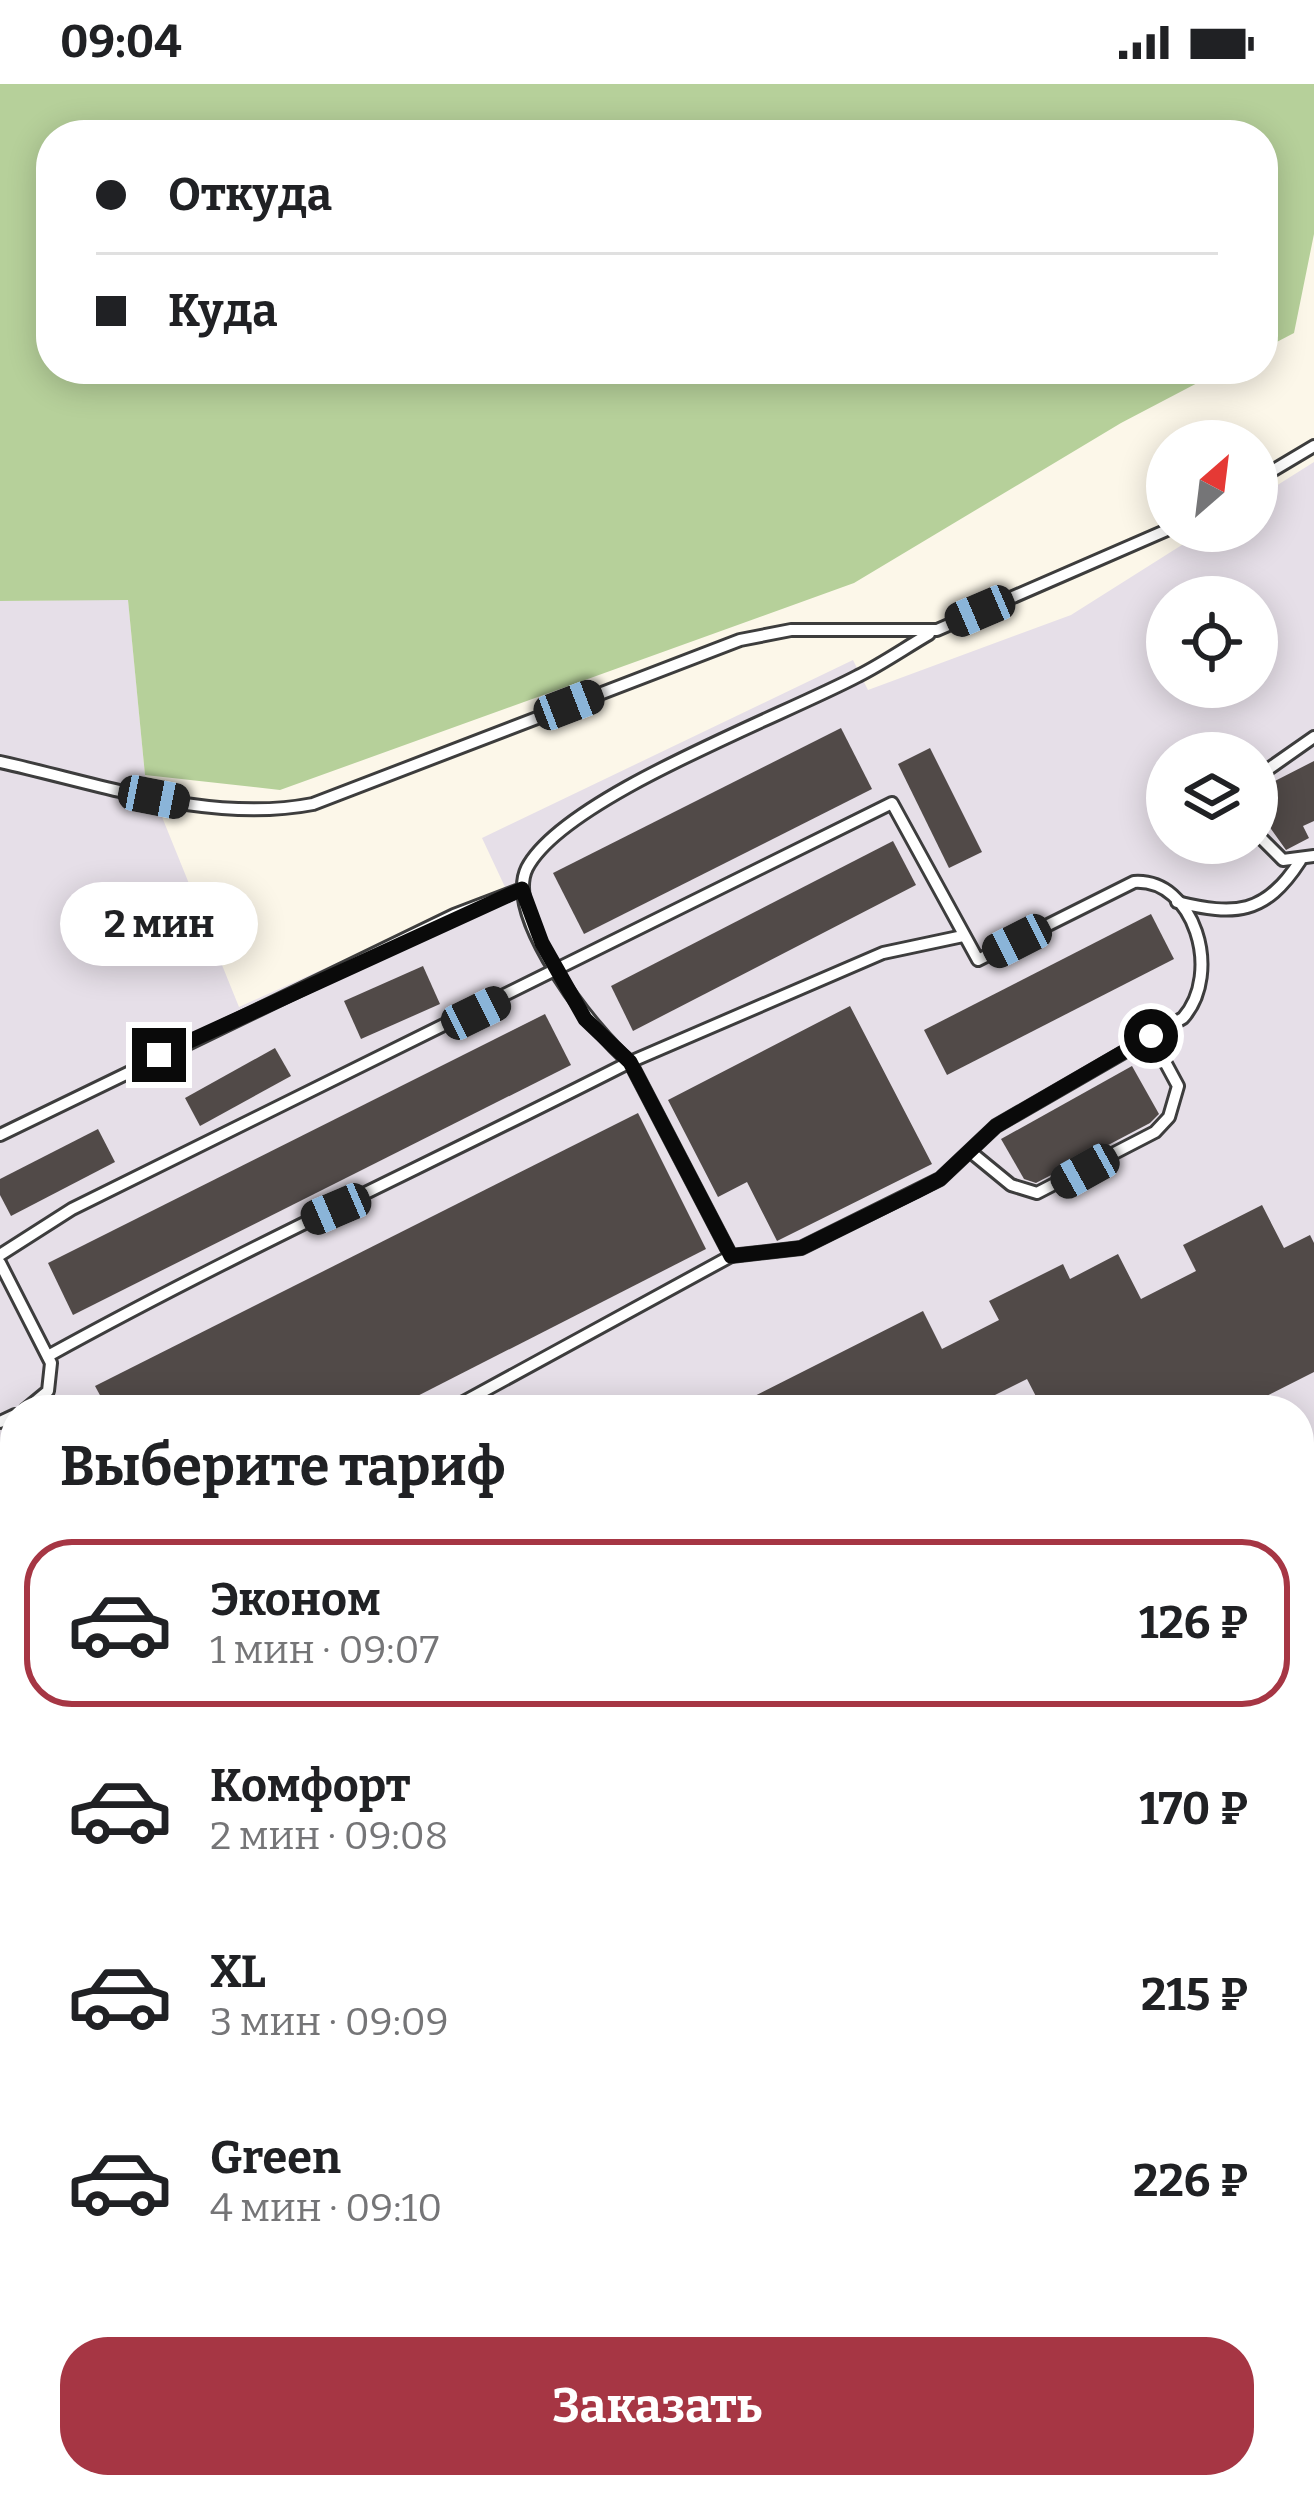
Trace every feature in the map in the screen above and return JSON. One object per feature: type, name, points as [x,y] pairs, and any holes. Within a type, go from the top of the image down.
[{"type":"lane","points":[[1278,467],[1314,446]]},
{"type":"lane","points":[[731,1256],[630,1062],[585,1019],[559,973],[522,900],[527,868],[543,845],[573,820],[860,675],[937,630],[1146,539]]},
{"type":"lane","points":[[0,761],[196,805],[277,811],[313,804],[740,640],[791,630],[937,630]]},
{"type":"lane","points":[[1278,762],[1314,737]]},
{"type":"lane","points":[[43,1395],[48,1391],[47,1356],[0,1259],[72,1209],[559,973],[892,803],[978,961],[1134,883],[1150,881],[1178,902],[1230,915],[1281,890],[1300,861]]},
{"type":"lane","points":[[1278,855],[1300,861],[1314,856]]},
{"type":"lane","points":[[0,1135],[454,915],[522,889]]},
{"type":"lane","points":[[476,1395],[731,1256],[801,1248],[940,1179],[996,1126],[1183,1018],[1198,1000],[1204,979],[1202,953],[1178,902]]},
{"type":"lane","points":[[47,1356],[225,1259],[366,1196],[630,1062],[883,953],[963,936]]},
{"type":"lane","points":[[972,1153],[1011,1185],[1036,1193],[1155,1132],[1169,1117],[1178,1086],[1151,1036]]},
{"type":"shaded area","points":[[1314,462],[1314,1395],[0,1395],[0,601],[128,599],[145,775],[239,1007],[505,887],[482,838],[853,660],[868,690],[1071,615],[1171,552],[1278,552],[1278,485]]},
{"type":"green space","points":[[0,84],[1314,84],[1314,234],[1294,333],[1278,341],[1278,120],[36,120],[36,384],[1195,384],[1121,423],[854,583],[280,790],[145,775],[128,600],[0,601]]},
{"type":"building","points":[[841,728],[872,789],[584,934],[553,873]]},
{"type":"building","points":[[930,748],[982,852],[949,868],[898,764]]},
{"type":"building","points":[[1314,761],[1314,821],[1303,826],[1309,838],[1286,850],[1278,839],[1278,779]]},
{"type":"building","points":[[893,841],[916,885],[633,1031],[611,986]]},
{"type":"building","points":[[1151,914],[1174,959],[947,1075],[924,1030]]},
{"type":"building","points":[[423,966],[440,1004],[361,1039],[344,1001]]},
{"type":"building","points":[[850,1006],[932,1164],[777,1241],[747,1182],[718,1197],[668,1100]]},
{"type":"building","points":[[545,1014],[571,1065],[73,1315],[48,1263]]},
{"type":"building","points":[[275,1048],[291,1076],[200,1126],[185,1098]]},
{"type":"building","points":[[1132,1066],[1159,1114],[1036,1183],[1024,1179],[1001,1139]]},
{"type":"building","points":[[638,1113],[706,1249],[419,1395],[100,1395],[95,1386]]},
{"type":"building","points":[[98,1129],[115,1162],[11,1216],[0,1195],[0,1179]]},
{"type":"building","points":[[1262,1205],[1284,1248],[1310,1235],[1314,1243],[1314,1372],[1269,1395],[1035,1395],[1027,1379],[995,1395],[757,1395],[923,1311],[942,1349],[999,1320],[989,1301],[1063,1264],[1070,1279],[1118,1254],[1141,1299],[1196,1271],[1183,1245]]},
{"type":"route","points":[[159,1055],[454,915],[522,889],[522,900],[542,943],[585,1019],[630,1062],[731,1256],[801,1248],[940,1179],[996,1126],[1151,1036]]}]
